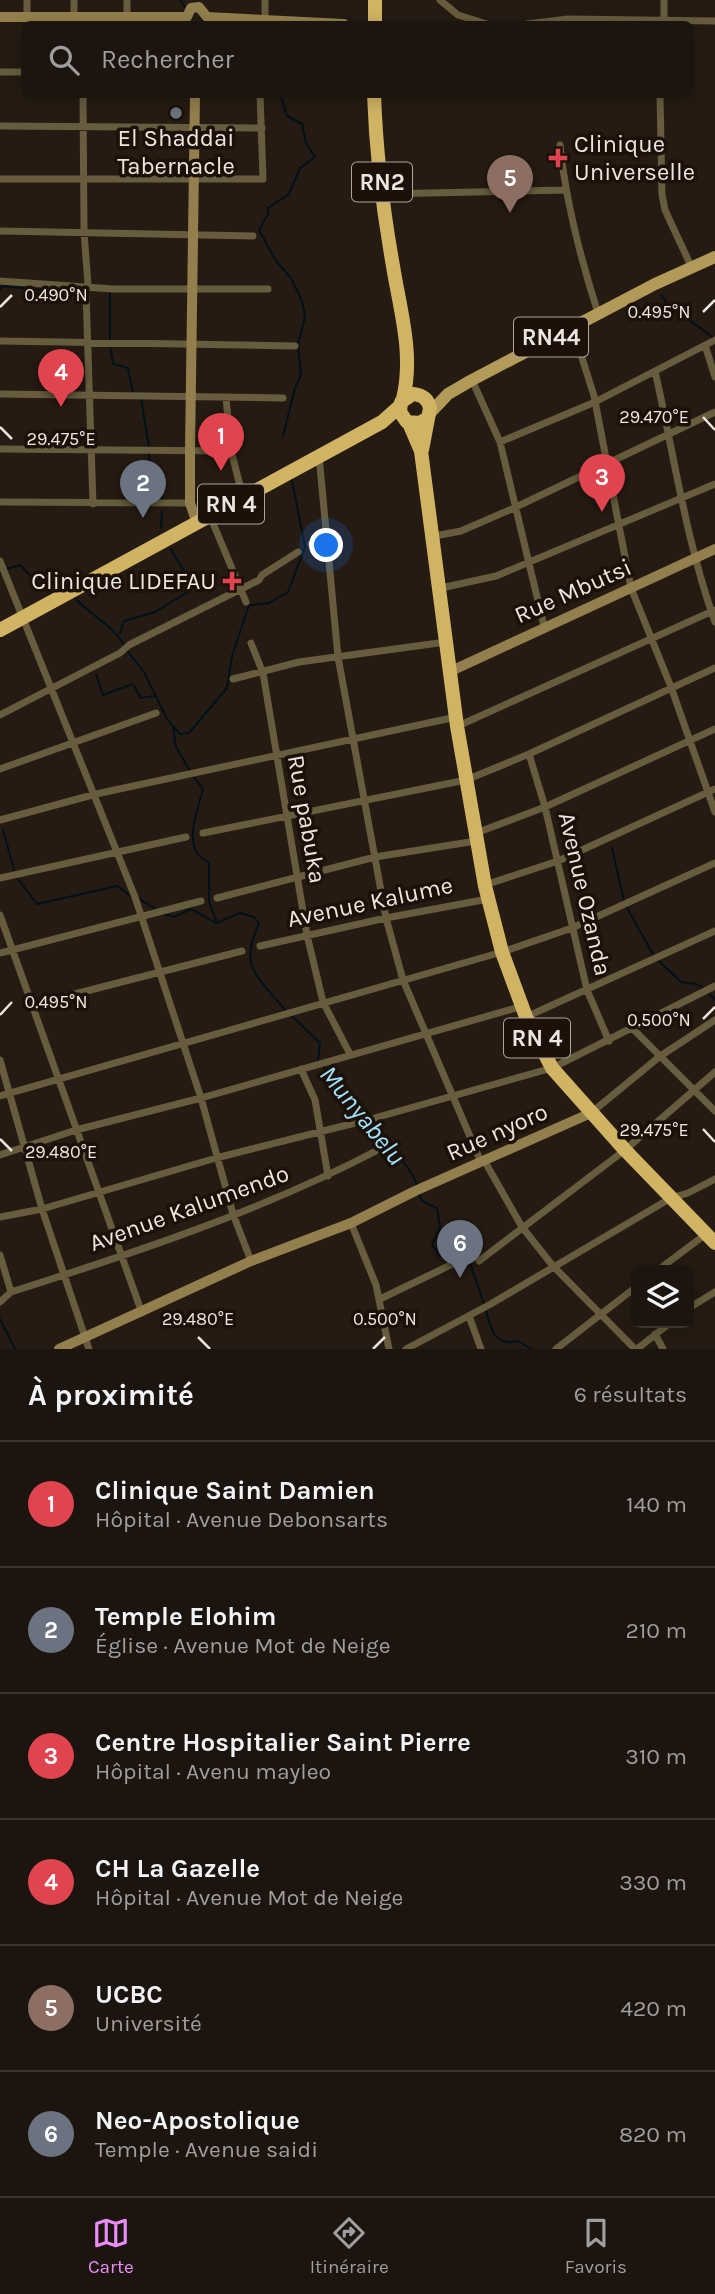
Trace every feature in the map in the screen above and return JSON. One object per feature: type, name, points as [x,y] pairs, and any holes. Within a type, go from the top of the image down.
[{"type":"highway","points":[[375,0],[376,21]]},
{"type":"highway","name":"RN2","points":[[374,98],[383,194],[407,342],[408,369],[402,403]]},
{"type":"highway","name":"RN2","points":[[408,369],[422,396]]},
{"type":"highway","points":[[382,422],[402,403],[422,396],[430,408],[421,451]]},
{"type":"highway","points":[[402,403],[407,422],[420,423],[428,416]]},
{"type":"highway","name":"RN 4","points":[[0,630],[382,422],[407,422],[421,451],[435,536],[449,672],[466,780],[486,893],[502,952],[525,1012],[552,1068],[625,1150],[711,1238]]},
{"type":"main road","name":"RN44","points":[[428,416],[448,394],[472,380],[572,326],[691,266],[715,257]]},
{"type":"main road","name":"RN44","points":[[422,396],[448,394]]},
{"type":"street","points":[[27,0],[27,18]]},
{"type":"street","points":[[74,0],[80,20]]},
{"type":"street","points":[[127,0],[127,16]]},
{"type":"street","points":[[265,0],[265,21]]},
{"type":"street","points":[[440,0],[458,15],[477,21]]},
{"type":"street","points":[[664,0],[664,21]]},
{"type":"street","points":[[0,17],[80,20],[127,16],[188,21],[195,4],[203,9],[206,21]]},
{"type":"street","points":[[552,21],[632,21]]},
{"type":"street","points":[[694,21],[715,21]]},
{"type":"street","points":[[0,72],[21,72]]},
{"type":"street","points":[[83,98],[84,232],[93,504]]},
{"type":"street","points":[[195,98],[190,503],[203,519],[246,602]]},
{"type":"street","points":[[0,179],[194,181],[263,178],[260,98]]},
{"type":"street","points":[[660,98],[662,195],[665,210],[691,266]]},
{"type":"street","points":[[0,127],[194,125],[262,128]]},
{"type":"street","points":[[560,145],[565,190],[582,263],[598,313]]},
{"type":"street","points":[[383,194],[565,190]]},
{"type":"street","points":[[0,231],[253,236]]},
{"type":"street","points":[[0,281],[87,289],[268,289]]},
{"type":"street","points":[[572,326],[609,463],[631,588],[671,687],[688,741],[712,790],[715,812]]},
{"type":"street","points":[[0,341],[295,346]]},
{"type":"street","points":[[500,442],[594,402],[711,342],[715,377]]},
{"type":"street","points":[[655,371],[695,560],[715,622]]},
{"type":"street","points":[[472,380],[500,442],[544,626]]},
{"type":"street","points":[[0,394],[283,398]]},
{"type":"street","points":[[226,398],[231,451],[243,498]]},
{"type":"street","points":[[435,536],[461,531],[514,508],[715,412]]},
{"type":"street","points":[[0,449],[231,451]]},
{"type":"street","points":[[319,456],[338,657],[386,918],[403,980],[482,1161],[522,1227],[553,1266],[636,1349],[663,1328]]},
{"type":"street","points":[[441,589],[496,576],[715,484]]},
{"type":"street","points":[[0,502],[190,503]]},
{"type":"street","points":[[311,544],[328,542]]},
{"type":"street","name":"Rue Mbutsi","points":[[449,672],[544,626],[715,550]]},
{"type":"street","points":[[0,716],[120,653],[125,647],[240,587],[260,580],[262,575],[298,552]]},
{"type":"street","points":[[2,567],[96,794],[136,899],[201,1098],[233,1214],[251,1261]]},
{"type":"street","points":[[0,820],[96,794],[354,737],[457,722],[713,610]]},
{"type":"street","points":[[233,679],[299,662],[446,642]]},
{"type":"street","name":"Rue pabuka","points":[[251,643],[263,673],[307,935],[323,1002],[350,1054]]},
{"type":"street","points":[[203,834],[466,780],[530,754],[715,668]]},
{"type":"street","points":[[0,769],[156,713]]},
{"type":"street","points":[[217,898],[375,857],[476,837],[715,729]]},
{"type":"street","name":"Avenue Ozanda","points":[[530,754],[545,807],[587,990],[609,1041]]},
{"type":"street","name":"Avenue Kalume","points":[[260,946],[486,893],[712,790]]},
{"type":"street","points":[[0,878],[186,837]]},
{"type":"street","points":[[0,1096],[502,952],[572,928],[715,863]]},
{"type":"street","points":[[0,953],[201,901]]},
{"type":"street","points":[[0,915],[142,1313]]},
{"type":"street","points":[[0,1155],[76,1130],[201,1098],[424,1032],[525,1012],[587,990],[715,931]]},
{"type":"street","points":[[32,1005],[242,950]]},
{"type":"street","points":[[371,1119],[552,1068],[709,989]]},
{"type":"street","points":[[591,1113],[659,1057],[715,1020]]},
{"type":"street","points":[[632,1028],[715,1111]]},
{"type":"street","points":[[0,1060],[43,1209],[89,1349]]},
{"type":"street","points":[[301,1069],[315,1100],[328,1176]]},
{"type":"street","points":[[478,1261],[625,1150],[715,1072]]},
{"type":"street","name":"Rue nyoro","points":[[351,1223],[591,1113]]},
{"type":"street","points":[[0,1217],[43,1209],[216,1158],[359,1122]]},
{"type":"street","name":"Avenue Kalumendo","points":[[11,1292],[233,1214],[328,1176],[376,1151]]},
{"type":"street","points":[[406,1349],[485,1307],[671,1198],[688,1194],[715,1179]]},
{"type":"street","points":[[59,1349],[251,1261],[351,1223],[380,1299],[389,1349]]},
{"type":"street","points":[[666,1265],[711,1238]]},
{"type":"street","points":[[0,1255],[11,1292],[0,1303]]},
{"type":"street","points":[[380,1299],[461,1260]]},
{"type":"street","points":[[556,1349],[631,1291]]},
{"type":"street","points":[[694,1305],[715,1292]]},
{"type":"street","points":[[469,1316],[481,1349]]},
{"type":"street","points":[[655,1334],[663,1349]]},
{"type":"waterway","points":[[180,0],[185,7]]},
{"type":"waterway","points":[[281,98],[287,116],[302,124],[306,143],[315,157],[300,168],[289,194],[268,208],[268,214],[259,230],[276,261],[291,278],[302,301],[305,317],[298,344],[301,375],[283,436]]},
{"type":"waterway","points":[[0,289],[3,286],[50,291],[61,289]]},
{"type":"waterway","points":[[110,293],[110,340]]},
{"type":"waterway","points":[[661,295],[672,308],[713,338]]},
{"type":"waterway","points":[[110,345],[113,364],[128,368],[133,393]]},
{"type":"waterway","points":[[141,398],[149,447]]},
{"type":"waterway","points":[[149,453],[150,472],[161,480],[162,499]]},
{"type":"waterway","points":[[128,652],[144,672],[167,719],[180,734],[189,733],[227,688],[232,656],[249,605],[269,603],[288,592],[305,547],[292,480]]},
{"type":"waterway","points":[[161,528],[162,511]]},
{"type":"waterway","points":[[120,633],[124,621],[155,612],[191,590],[186,574],[171,549]]},
{"type":"waterway","points":[[6,569],[20,565],[33,578],[59,587]]},
{"type":"waterway","points":[[75,598],[109,627],[125,647]]},
{"type":"waterway","points":[[96,674],[103,695],[133,684],[141,698],[156,696]]},
{"type":"waterway","name":"Munyabelu","points":[[173,727],[176,747],[190,771]]},
{"type":"waterway","name":"Munyabelu","points":[[193,776],[203,789],[195,820],[194,844],[198,855],[209,863],[209,901],[217,923],[240,913],[254,917],[259,924],[250,951],[251,962],[259,979],[285,1010]]},
{"type":"waterway","points":[[3,830],[15,873]]},
{"type":"waterway","points":[[612,848],[624,901]]},
{"type":"waterway","points":[[17,878],[37,904],[117,886],[133,898]]},
{"type":"waterway","points":[[138,898],[157,910]]},
{"type":"waterway","points":[[626,906],[654,956]]},
{"type":"waterway","points":[[165,914],[174,917],[191,909],[216,923]]},
{"type":"waterway","points":[[658,960],[681,982],[696,984],[705,989]]},
{"type":"waterway","points":[[709,993],[715,1000]]},
{"type":"waterway","name":"Munyabelu","points":[[292,1016],[320,1043],[318,1061]]},
{"type":"waterway","name":"Munyabelu","points":[[324,1067],[363,1122],[401,1159],[417,1185]]},
{"type":"waterway","name":"Munyabelu","points":[[419,1194],[422,1201],[437,1208],[440,1228],[432,1245],[440,1256],[458,1251],[470,1263],[484,1304]]},
{"type":"waterway","name":"Munyabelu","points":[[486,1309],[489,1323],[499,1339],[518,1341],[532,1349]]},
{"type":"waterway","points":[[0,1319],[15,1349]]},
{"type":"place","name":"El Shaddai Tabernacle","points":[[176,113]]},
{"type":"place","name":"Clinique Universelle","points":[[558,158]]},
{"type":"place","name":"UCBC","points":[[510,213]]},
{"type":"place","name":"CH La Gazelle","points":[[61,407]]},
{"type":"place","name":"Clinique Saint Damien","points":[[221,471]]},
{"type":"place","name":"Centre Hospitalier Saint Pierre","points":[[602,512]]},
{"type":"place","name":"Temple Elohim","points":[[143,518]]},
{"type":"place","name":"Clinique LIDEFAU","points":[[232,581]]},
{"type":"place","name":"Neo-Apostolique","points":[[460,1278]]}]
